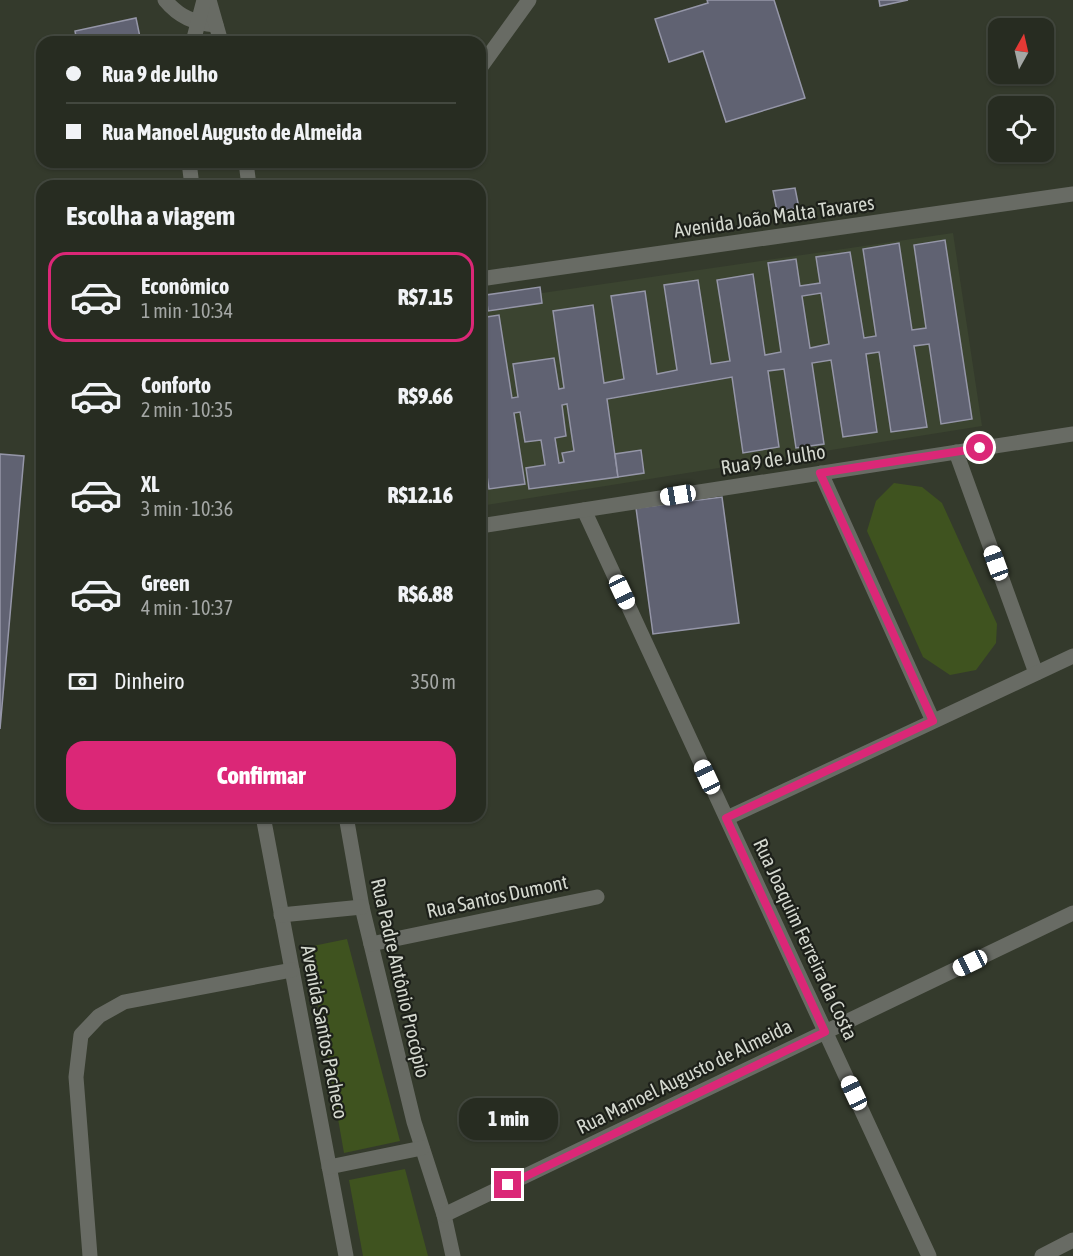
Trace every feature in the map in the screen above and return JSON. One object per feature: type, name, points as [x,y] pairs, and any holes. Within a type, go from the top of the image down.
[{"type":"street","points":[[165,0],[176,13],[197,23],[216,25]]},
{"type":"street","points":[[195,36],[204,0]]},
{"type":"street","points":[[209,0],[219,36]]},
{"type":"street","points":[[486,60],[529,0]]},
{"type":"street","name":"Avenida João Malta Tavares","points":[[486,278],[1073,194]]},
{"type":"street","name":"Rua 9 de Julho","points":[[486,525],[1073,434]]},
{"type":"street","points":[[956,452],[1036,674]]},
{"type":"street","points":[[820,473],[933,721]]},
{"type":"street","name":"Rua Joaquim Ferreira da Costa","points":[[584,510],[929,1256]]},
{"type":"street","points":[[726,818],[1073,656]]},
{"type":"street","name":"Avenida Santos Pacheco","points":[[264,822],[346,1256]]},
{"type":"street","name":"Rua Padre Antônio Procópio","points":[[347,822],[370,944],[414,1122],[444,1215],[453,1256]]},
{"type":"street","name":"Rua Santos Dumont","points":[[370,944],[597,897]]},
{"type":"street","points":[[282,915],[362,907]]},
{"type":"street","name":"Rua Manoel Augusto de Almeida","points":[[444,1215],[1073,913]]},
{"type":"street","points":[[90,1256],[76,1077],[81,1035],[99,1016],[124,1002],[292,970]]},
{"type":"street","points":[[329,1167],[422,1148]]},
{"type":"street","points":[[1042,1256],[1073,1240]]},
{"type":"shaded area","points":[[953,233],[982,426],[486,505],[486,301]]},
{"type":"green space","points":[[894,483],[922,487],[942,503],[997,624],[996,643],[976,670],[950,675],[923,657],[867,531],[876,501]]},
{"type":"green space","points":[[347,939],[400,1141],[344,1153],[308,947]]},
{"type":"green space","points":[[405,1169],[428,1256],[363,1256],[349,1180]]},
{"type":"building","points":[[707,0],[774,0],[805,98],[726,122],[703,51],[669,62],[655,19],[708,3]]},
{"type":"building","points":[[879,0],[908,0],[880,6]]},
{"type":"building","points":[[136,18],[140,36],[76,36],[75,31]]},
{"type":"building","points":[[795,188],[799,208],[777,211],[773,191]]},
{"type":"building","points":[[945,240],[972,419],[941,424],[929,344],[914,346],[927,427],[891,432],[879,352],[866,354],[877,432],[843,437],[831,360],[812,363],[824,444],[796,448],[784,369],[768,371],[779,447],[743,453],[732,377],[607,399],[618,477],[529,489],[526,468],[545,465],[541,440],[525,442],[520,412],[514,413],[525,484],[489,489],[486,469],[486,317],[499,315],[512,398],[518,397],[513,364],[554,358],[559,389],[564,388],[553,311],[593,305],[604,383],[624,379],[611,296],[645,291],[657,374],[677,370],[664,285],[698,280],[711,364],[730,361],[717,280],[753,274],[765,355],[781,352],[768,263],[796,259],[800,286],[820,283],[816,257],[850,252],[864,338],[876,336],[863,249],[899,243],[912,330],[926,328],[914,245]],"holes":[[[821,293],[829,344],[810,348],[802,296]],[[567,404],[574,451],[562,453],[564,462],[559,463],[555,438],[566,436],[562,405]]]},
{"type":"building","points":[[540,287],[542,303],[488,311],[486,295]]},
{"type":"building","points":[[641,450],[644,473],[618,477],[615,454]]},
{"type":"building","points":[[0,454],[24,456],[0,729]]},
{"type":"building","points":[[722,497],[739,623],[653,634],[636,508]]},
{"type":"route","points":[[508,1185],[825,1032],[726,818],[933,721],[820,473],[980,448]]}]
